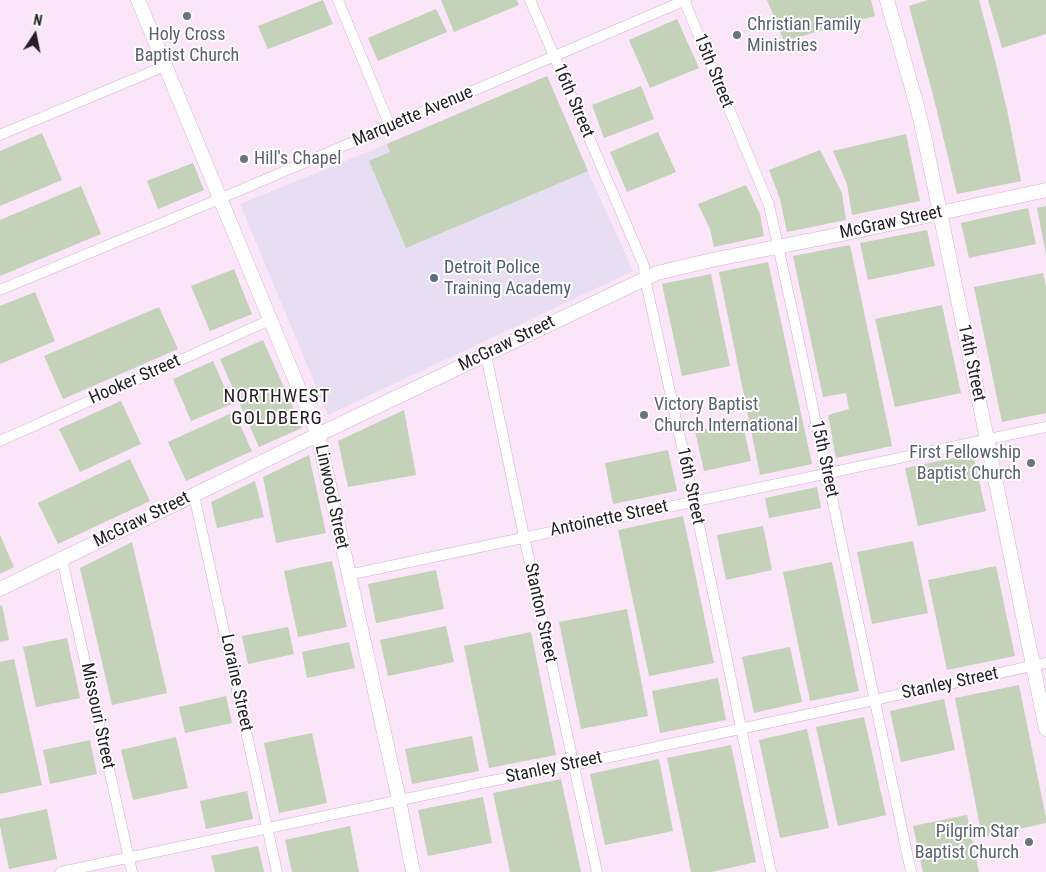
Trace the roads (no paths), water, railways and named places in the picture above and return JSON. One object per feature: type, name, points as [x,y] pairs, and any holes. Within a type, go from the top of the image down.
[{"type":"street","name":"Linwood Street","points":[[138,0],[318,435],[399,800],[413,872]]},
{"type":"street","points":[[338,0],[390,126]]},
{"type":"street","name":"16th Street","points":[[530,0],[644,266],[771,872]]},
{"type":"street","name":"Marquette Avenue","points":[[0,290],[685,0]]},
{"type":"street","name":"15th Street","points":[[685,0],[769,205],[911,872]]},
{"type":"street","name":"14th Street","points":[[887,0],[917,106],[987,439],[1040,665],[1046,729]]},
{"type":"street","points":[[0,136],[165,66]]},
{"type":"street","name":"McGraw Street","points":[[0,590],[194,494],[657,273],[1046,190]]},
{"type":"street","name":"Hooker Street","points":[[0,441],[270,320]]},
{"type":"street","name":"Stanton Street","points":[[486,354],[596,872]]},
{"type":"street","name":"Antoinette Street","points":[[348,575],[1046,427]]},
{"type":"street","name":"Loraine Street","points":[[194,494],[277,872]]},
{"type":"street","name":"Missouri Street","points":[[62,559],[132,872]]},
{"type":"street","name":"Stanley Street","points":[[61,872],[1040,665]]},
{"type":"place","name":"Holy Cross Baptist Church","points":[[187,16]]},
{"type":"place","name":"Christian Family Ministries","points":[[737,35]]},
{"type":"place","name":"Hill's Chapel","points":[[244,159]]},
{"type":"place","name":"Detroit Police Training Academy","points":[[434,278]]},
{"type":"place","name":"Victory Baptist Church International","points":[[644,415]]},
{"type":"place","name":"First Fellowship Baptist Church","points":[[1031,463]]},
{"type":"place","name":"Pilgrim Star Baptist Church","points":[[1029,842]]},
{"type":"district","name":"NORTHWEST GOLDBERG","points":[[277,408]]}]
